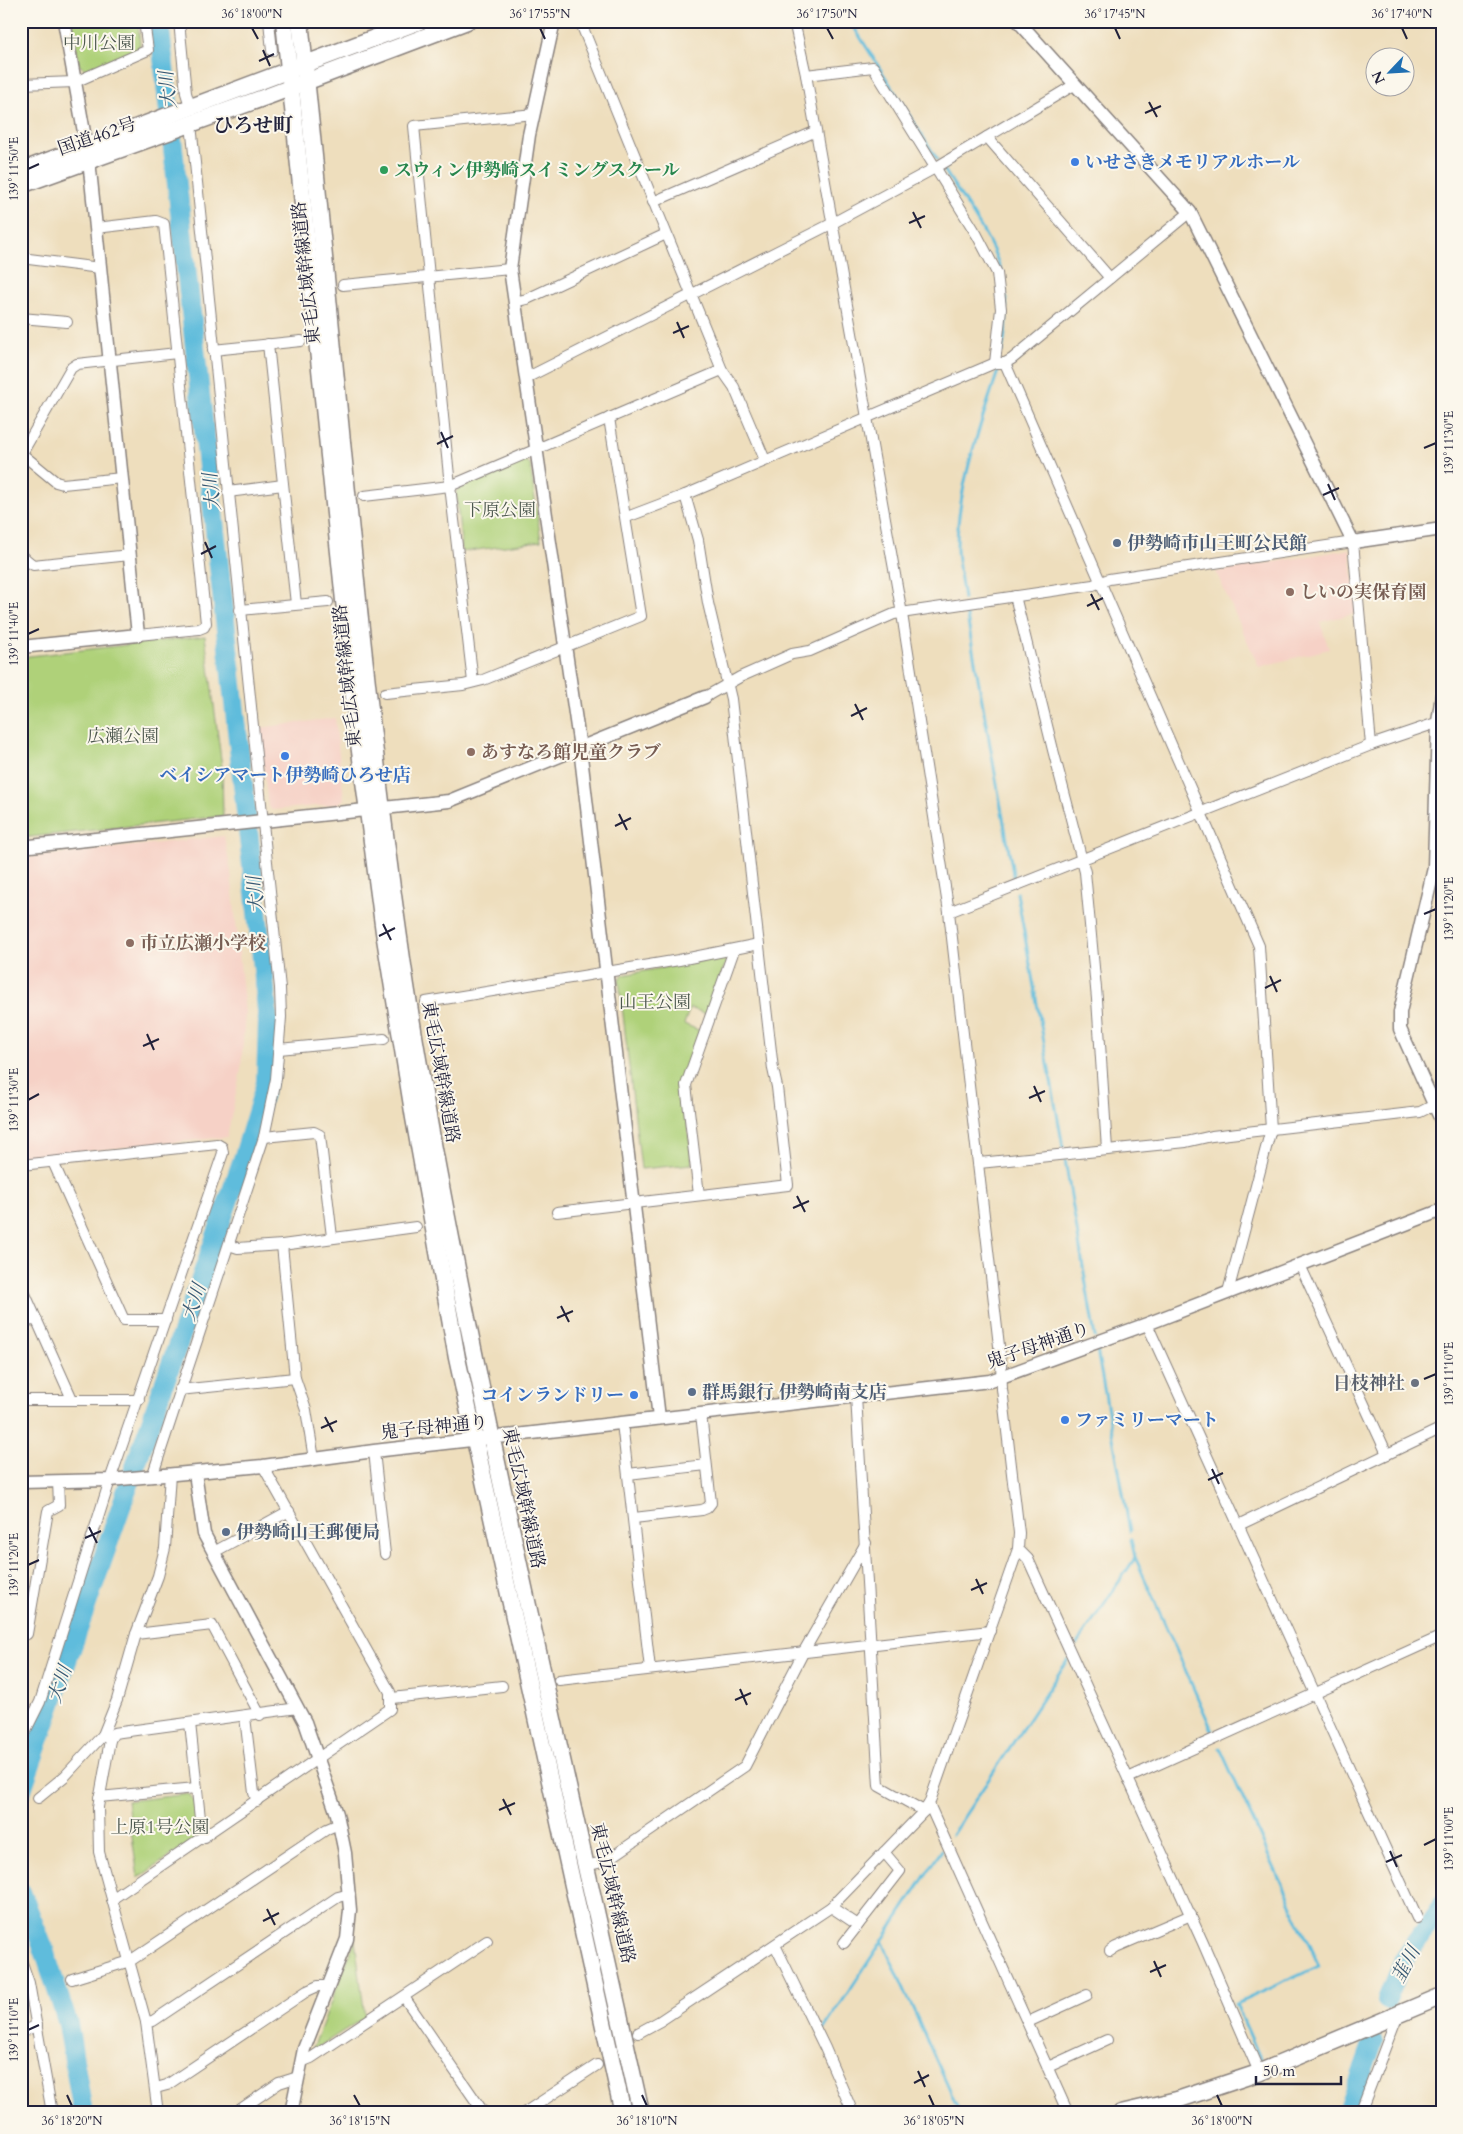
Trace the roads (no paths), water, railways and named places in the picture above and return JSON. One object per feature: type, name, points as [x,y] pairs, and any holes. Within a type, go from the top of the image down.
[{"type":"main road","name":"東毛広域幹線道路","points":[[284,21],[296,68],[306,82],[370,712],[375,809],[428,1117],[492,1439],[545,1691],[641,2113]]},
{"type":"main road","name":"東毛広域幹線道路","points":[[300,21],[296,68],[289,88],[414,1118],[457,1358],[474,1440],[623,2113]]},
{"type":"main road","name":"国道462号","points":[[188,118],[296,68],[420,21]]},
{"type":"main road","name":"国道462号","points":[[21,171],[88,153],[159,127],[289,88],[467,21]]},
{"type":"main road","name":"国道462号","points":[[21,185],[88,153]]},
{"type":"main road","points":[[1121,2113],[1177,2100],[1258,2073],[1442,1996]]},
{"type":"street","points":[[64,21],[88,153],[138,635]]},
{"type":"street","points":[[21,84],[75,82],[148,50],[144,21]]},
{"type":"street","points":[[149,1477],[264,1137],[276,1079],[279,1049],[280,988],[261,822],[179,21]]},
{"type":"street","points":[[269,21],[272,51]]},
{"type":"street","points":[[554,21],[523,170],[510,269],[580,748],[608,972],[659,1418]]},
{"type":"street","points":[[580,21],[722,370],[734,387],[765,460]]},
{"type":"street","points":[[638,2033],[660,2021],[831,1907],[926,1808],[1018,1548],[1019,1533],[949,912],[902,614],[814,132],[806,75],[794,21]]},
{"type":"street","points":[[1018,21],[1190,212],[1353,542],[1372,745]]},
{"type":"street","points":[[806,75],[873,67],[977,235],[997,273],[1001,309],[1000,363],[1102,582],[1259,946],[1272,1129],[1228,1292]]},
{"type":"street","points":[[526,378],[831,224],[935,168],[1074,85]]},
{"type":"street","points":[[473,682],[450,486],[414,126],[534,114]]},
{"type":"street","points":[[653,202],[814,132]]},
{"type":"street","points":[[986,137],[1110,278]]},
{"type":"street","points":[[627,517],[684,495],[866,416],[1012,359],[1190,212]]},
{"type":"street","points":[[21,647],[199,629],[204,627],[206,623],[164,224],[156,221],[96,228]]},
{"type":"street","points":[[514,302],[527,299],[666,234]]},
{"type":"street","points":[[21,258],[100,268]]},
{"type":"street","points":[[344,285],[510,269]]},
{"type":"street","points":[[21,318],[68,322]]},
{"type":"street","points":[[213,350],[301,341]]},
{"type":"street","points":[[268,344],[296,604]]},
{"type":"street","points":[[122,478],[62,484],[56,482],[22,454],[67,372],[77,364],[177,353]]},
{"type":"street","points":[[364,496],[450,486],[722,370]]},
{"type":"street","points":[[385,693],[473,682],[641,616],[627,517],[609,418]]},
{"type":"street","points":[[228,492],[283,485]]},
{"type":"street","points":[[557,1212],[788,1185],[728,684],[708,603],[698,540],[684,495]]},
{"type":"street","points":[[21,847],[449,801],[705,697],[792,654],[810,651],[894,614],[1102,582],[1109,578],[1442,529]]},
{"type":"street","points":[[21,555],[33,565],[130,555]]},
{"type":"street","points":[[1015,596],[1053,750],[1083,860],[1097,999],[1106,1149]]},
{"type":"street","points":[[240,610],[328,602]]},
{"type":"street","points":[[1442,695],[1434,868],[1400,1012],[1400,1029],[1438,1101],[1442,1122]]},
{"type":"street","points":[[949,912],[1372,745],[1440,721]]},
{"type":"street","points":[[426,1002],[608,972],[759,944]]},
{"type":"street","points":[[699,1195],[686,1085],[734,950]]},
{"type":"street","points":[[279,1049],[384,1039]]},
{"type":"street","points":[[978,1163],[1186,1142],[1212,1136],[1420,1112],[1438,1101]]},
{"type":"street","points":[[264,1137],[314,1132],[320,1135],[332,1238]]},
{"type":"street","points":[[21,1165],[217,1144],[222,1147],[223,1153],[139,1400],[40,1702],[21,1740]]},
{"type":"street","points":[[53,1162],[124,1320],[166,1320]]},
{"type":"street","name":"鬼子母神通り","points":[[114,1479],[263,1466],[374,1451],[492,1439],[1002,1378],[1442,1210]]},
{"type":"street","points":[[229,1245],[238,1248],[282,1245],[416,1227]]},
{"type":"street","points":[[282,1245],[295,1378],[306,1410],[314,1459]]},
{"type":"street","points":[[1300,1265],[1386,1454]]},
{"type":"street","points":[[21,1285],[72,1399]]},
{"type":"street","points":[[21,1320],[37,1320]]},
{"type":"street","points":[[1147,1324],[1417,1918]]},
{"type":"street","points":[[180,1390],[295,1378]]},
{"type":"street","points":[[856,1396],[879,1786],[926,1808],[1028,2022],[1068,2113]]},
{"type":"street","points":[[21,1400],[139,1400]]},
{"type":"street","points":[[634,1518],[707,1508],[710,1503],[701,1414]]},
{"type":"street","points":[[622,1423],[650,1669]]},
{"type":"street","points":[[1239,1525],[1442,1428]]},
{"type":"street","points":[[374,1451],[385,1554]]},
{"type":"street","points":[[628,1474],[706,1465]]},
{"type":"street","points":[[112,1899],[390,1709],[392,1698],[263,1466]]},
{"type":"street","points":[[195,1473],[201,1524],[214,1552],[298,1708],[318,1759],[339,1824],[350,1894],[350,1927],[347,1939],[311,2029],[301,2062],[291,2113]]},
{"type":"street","points":[[158,2113],[146,2022],[100,1852],[99,1797],[106,1738],[136,1634],[158,1576],[165,1548],[170,1474]]},
{"type":"street","points":[[21,1482],[114,1479]]},
{"type":"street","points":[[27,1634],[48,1511],[59,1505],[58,1481]]},
{"type":"street","points":[[214,1552],[289,1511]]},
{"type":"street","points":[[586,1866],[610,1859],[745,1766],[804,1651],[866,1543]]},
{"type":"street","points":[[1018,1548],[1028,1559],[1190,1916],[1258,2073]]},
{"type":"street","points":[[136,1634],[212,1625],[260,1715]]},
{"type":"street","points":[[559,1680],[990,1631]]},
{"type":"street","points":[[1128,1778],[1442,1636]]},
{"type":"street","points":[[392,1698],[502,1686]]},
{"type":"street","points":[[38,1798],[114,1733],[260,1715],[298,1708]]},
{"type":"street","points":[[245,1717],[254,1793],[257,1801]]},
{"type":"street","points":[[190,1723],[201,1828],[205,1837]]},
{"type":"street","points":[[99,1797],[196,1788]]},
{"type":"street","points":[[72,1979],[130,1961],[327,1829],[339,1824]]},
{"type":"street","points":[[844,1943],[900,1871],[884,1852]]},
{"type":"street","points":[[146,2022],[153,2021],[338,1897],[350,1894]]},
{"type":"street","points":[[831,1907],[858,1925]]},
{"type":"street","points":[[1110,1951],[1190,1916]]},
{"type":"street","points":[[301,2062],[312,2058],[487,1941]]},
{"type":"street","points":[[775,1945],[825,2048],[853,2113]]},
{"type":"street","points":[[21,1960],[29,1983],[52,2113]]},
{"type":"street","points":[[156,2088],[167,2085],[307,1991],[318,1986],[329,1986]]},
{"type":"street","points":[[1028,2022],[1087,1995]]},
{"type":"street","points":[[404,1997],[484,2113]]},
{"type":"street","points":[[1360,2113],[1398,2014]]},
{"type":"street","points":[[21,2033],[37,2025]]},
{"type":"street","points":[[1048,2067],[1107,2040]]},
{"type":"street","points":[[524,2113],[596,2066]]},
{"type":"street","points":[[235,2113],[279,2083],[298,2077]]},
{"type":"waterway","name":"大川","points":[[21,1792],[244,1156],[266,1083],[268,1021],[261,948],[159,21]]},
{"type":"waterway","points":[[850,21],[937,159]]},
{"type":"waterway","points":[[945,171],[986,235],[1002,275],[1006,298],[1006,322],[1002,351]]},
{"type":"waterway","points":[[964,599],[957,550],[960,505],[970,459],[998,371]]},
{"type":"waterway","points":[[966,611],[1014,879]]},
{"type":"waterway","points":[[1017,893],[1063,1147]]},
{"type":"waterway","points":[[1065,1160],[1095,1337]]},
{"type":"waterway","points":[[1097,1350],[1130,1531]]},
{"type":"waterway","points":[[1077,1644],[1133,1561],[1135,1557],[1131,1540]]},
{"type":"waterway","points":[[1135,1557],[1212,1730]]},
{"type":"waterway","points":[[952,1835],[1067,1661]]},
{"type":"waterway","points":[[1220,1748],[1319,1966],[1236,2004],[1260,2058]]},
{"type":"waterway","points":[[822,2032],[942,1850]]},
{"type":"waterway","name":"大川","points":[[21,1892],[44,1950],[68,2024],[83,2113]]},
{"type":"waterway","name":"韮川","points":[[1387,2000],[1401,1964],[1442,1905]]},
{"type":"waterway","points":[[882,1940],[960,2113]]},
{"type":"waterway","name":"韮川","points":[[1348,2113],[1373,2042]]},
{"type":"place","name":"いせさきメモリアルホール","points":[[1075,162]]},
{"type":"place","name":"スウィン伊勢崎スイミングスクール","points":[[384,170]]},
{"type":"place","name":"伊勢崎市山王町公民館","points":[[1117,543]]},
{"type":"place","name":"しいの実保育園","points":[[1290,592]]},
{"type":"place","name":"あすなろ館児童クラブ","points":[[471,752]]},
{"type":"place","name":"ベイシアマート伊勢崎ひろせ店","points":[[285,756]]},
{"type":"place","name":"市立広瀬小学校","points":[[130,943]]},
{"type":"place","name":"日枝神社","points":[[1415,1383]]},
{"type":"place","name":"群馬銀行 伊勢崎南支店","points":[[692,1392]]},
{"type":"place","name":"コインランドリー","points":[[634,1395]]},
{"type":"place","name":"ファミリーマート","points":[[1065,1420]]},
{"type":"place","name":"伊勢崎山王郵便局","points":[[226,1532]]},
{"type":"district","name":"ひろせ町","points":[[253,125]]},
{"type":"park label","name":"中川公園","points":[[99,43]]},
{"type":"park label","name":"下原公園","points":[[500,510]]},
{"type":"park label","name":"広瀬公園","points":[[123,736]]},
{"type":"park label","name":"山王公園","points":[[655,1002]]},
{"type":"park label","name":"上原1号公園","points":[[160,1827]]}]
